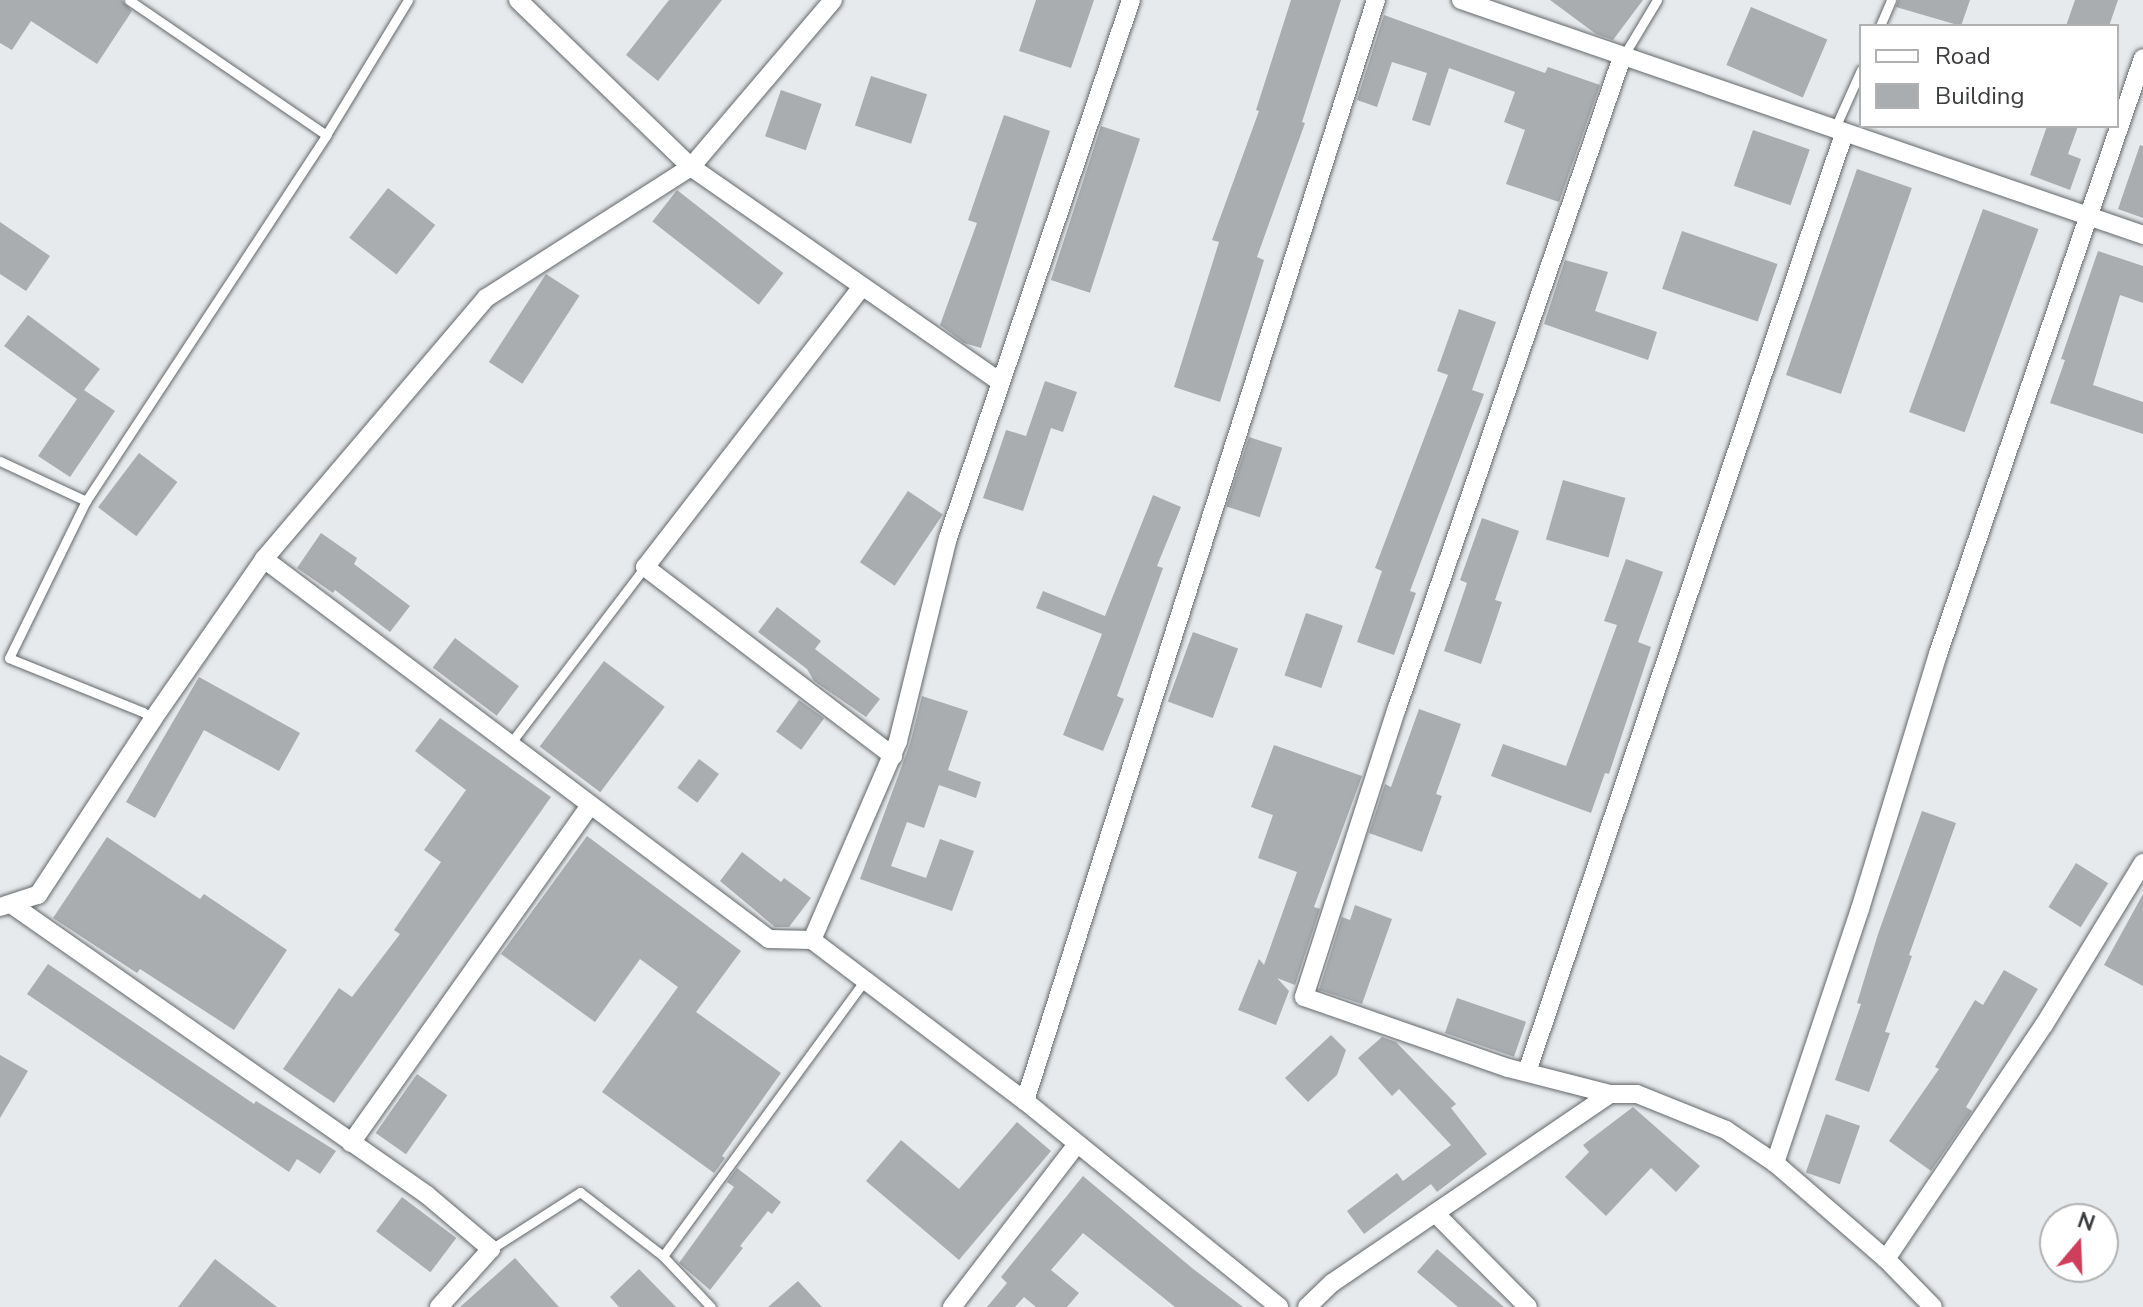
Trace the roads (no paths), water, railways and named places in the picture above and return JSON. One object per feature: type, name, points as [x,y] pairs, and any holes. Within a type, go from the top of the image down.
[{"type":"street","points":[[518,0],[691,167],[1000,382]]},
{"type":"street","points":[[5,905],[38,895],[153,719],[264,559],[486,298],[691,167],[833,0]]},
{"type":"street","points":[[812,940],[893,756],[948,538],[1131,0]]},
{"type":"street","points":[[1025,1101],[1376,0]]},
{"type":"street","points":[[1461,0],[2143,235]]},
{"type":"street","points":[[1622,57],[1397,708],[1304,997],[1527,1072],[1610,1094],[1637,1094],[1726,1130],[1775,1163],[1886,1259],[1933,1307]]},
{"type":"street","points":[[2119,124],[2143,58]]},
{"type":"street","points":[[1775,1163],[1860,909],[1938,654],[2118,128]]},
{"type":"street","points":[[1527,1072],[1839,132]]},
{"type":"street","points":[[861,288],[645,567],[893,756]]},
{"type":"street","points":[[264,559],[769,939],[812,940],[1025,1101],[1279,1307]]},
{"type":"street","points":[[351,1143],[590,805]]},
{"type":"street","points":[[1886,1259],[2044,1025],[2143,863]]},
{"type":"street","points":[[5,905],[427,1195],[491,1249],[439,1307]]},
{"type":"street","points":[[1307,1307],[1332,1283],[1610,1094]]},
{"type":"street","points":[[952,1307],[1077,1144]]},
{"type":"street","points":[[1435,1213],[1528,1307]]},
{"type":"lane","points":[[129,0],[326,135]]},
{"type":"lane","points":[[153,719],[143,712],[9,658],[86,501],[326,135],[408,0]]},
{"type":"lane","points":[[1622,57],[1657,0]]},
{"type":"lane","points":[[1881,24],[1891,0]]},
{"type":"lane","points":[[1839,132],[1859,76]]},
{"type":"lane","points":[[0,461],[86,501]]},
{"type":"lane","points":[[510,744],[645,567]]},
{"type":"lane","points":[[663,1256],[865,980]]},
{"type":"lane","points":[[491,1249],[580,1192],[663,1256],[711,1307]]}]
